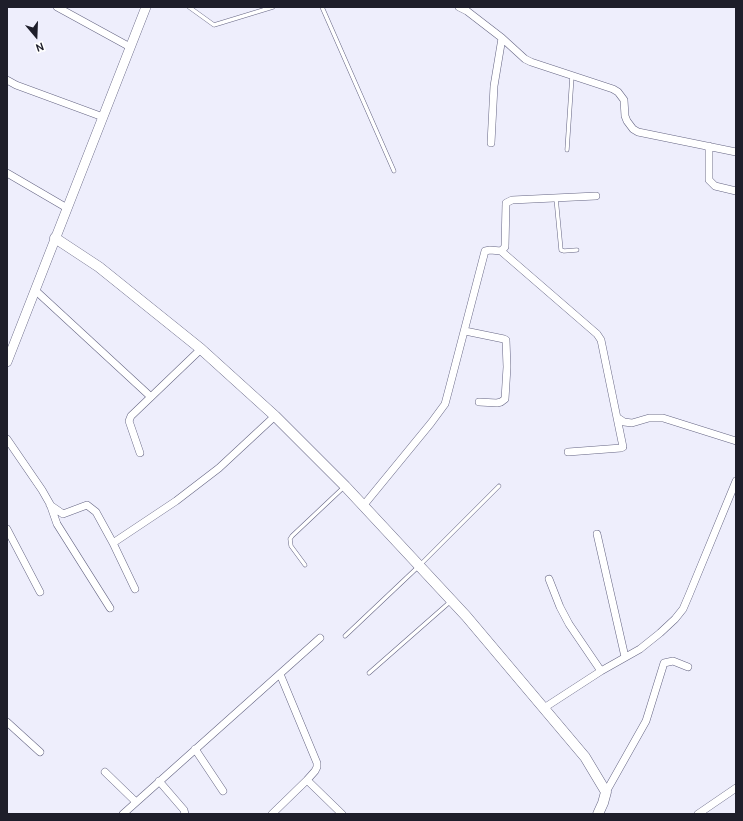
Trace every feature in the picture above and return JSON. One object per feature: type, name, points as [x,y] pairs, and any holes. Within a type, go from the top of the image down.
[{"type":"main road","points":[[55,238],[99,267],[201,349],[276,416],[345,486],[451,600],[585,757],[606,792],[598,814]]},
{"type":"street","points":[[57,7],[130,47]]},
{"type":"street","points":[[7,362],[66,208],[146,7]]},
{"type":"street","points":[[458,7],[467,11],[502,38],[525,59],[618,92],[624,100],[625,116],[627,121],[633,129],[638,132],[736,152]]},
{"type":"street","points":[[491,143],[494,86],[502,38]]},
{"type":"street","points":[[7,80],[16,85],[102,117]]},
{"type":"street","points":[[709,146],[709,180],[715,186],[736,191]]},
{"type":"street","points":[[7,173],[66,208]]},
{"type":"street","points":[[501,251],[505,247],[506,203],[512,200],[596,196]]},
{"type":"street","points":[[363,506],[431,423],[444,404],[465,331],[485,251],[501,251],[597,334],[601,340],[623,447],[568,452]]},
{"type":"street","points":[[35,290],[151,397]]},
{"type":"street","points":[[465,331],[506,340],[507,367],[505,399],[502,402],[497,403],[479,402]]},
{"type":"street","points":[[140,453],[129,421],[131,416],[201,349]]},
{"type":"street","points":[[113,543],[176,501],[218,468],[276,416]]},
{"type":"street","points":[[618,418],[624,422],[632,422],[649,418],[663,418],[736,441]]},
{"type":"street","points":[[7,439],[42,490],[50,504],[57,524],[110,608]]},
{"type":"street","points":[[544,708],[601,671],[640,649],[660,633],[683,609],[736,481]]},
{"type":"street","points":[[50,504],[63,514],[87,505],[96,512],[135,589]]},
{"type":"street","points":[[7,529],[40,592]]},
{"type":"street","points":[[598,534],[625,657]]},
{"type":"street","points":[[549,579],[560,607],[569,624],[601,671]]},
{"type":"street","points":[[123,814],[320,638]]},
{"type":"street","points":[[606,792],[646,721],[664,663],[673,661],[688,667]]},
{"type":"street","points":[[272,814],[315,771],[317,763],[280,674]]},
{"type":"street","points":[[7,722],[40,752]]},
{"type":"street","points":[[195,749],[223,791]]},
{"type":"street","points":[[105,772],[136,802]]},
{"type":"street","points":[[307,780],[342,814]]},
{"type":"street","points":[[159,781],[184,810],[185,814]]},
{"type":"street","points":[[698,814],[736,788]]},
{"type":"lane","points":[[189,7],[214,25],[273,7]]},
{"type":"lane","points":[[322,7],[394,171]]},
{"type":"lane","points":[[567,150],[572,76]]},
{"type":"lane","points":[[556,198],[561,250],[564,252],[577,250]]},
{"type":"lane","points":[[305,565],[291,546],[290,539],[345,486]]},
{"type":"lane","points":[[345,636],[419,566],[499,486]]},
{"type":"lane","points":[[369,673],[451,600]]}]
